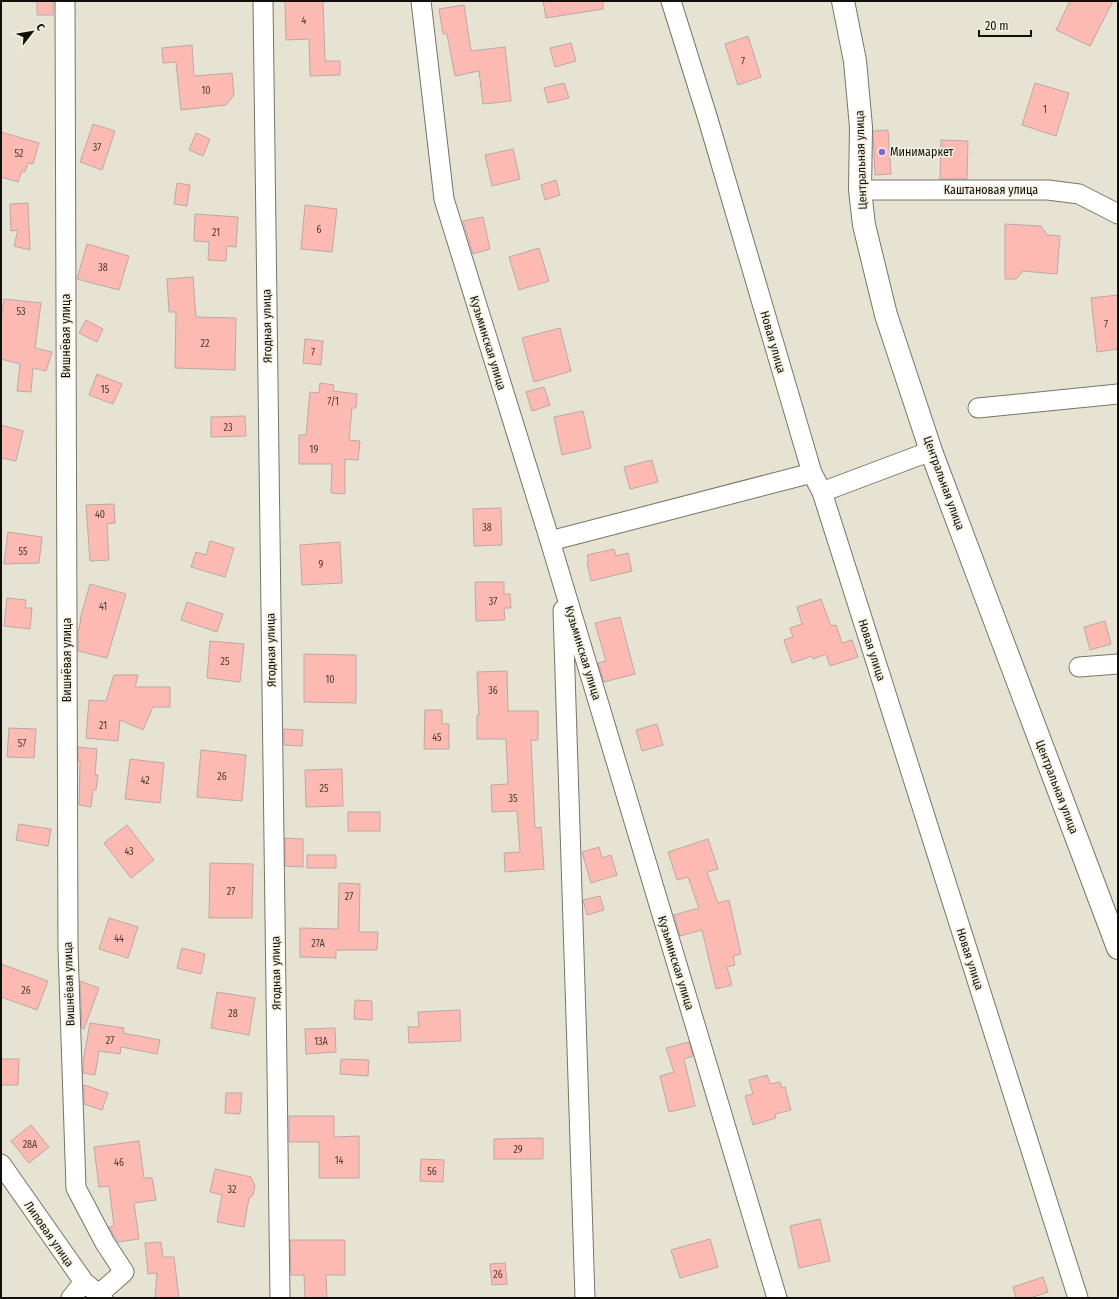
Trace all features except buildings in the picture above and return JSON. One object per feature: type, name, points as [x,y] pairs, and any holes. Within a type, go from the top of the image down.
[{"type":"street","name":"Вишнёвая улица","points":[[65,1],[68,948],[76,1188],[105,1243],[124,1272],[101,1296]]},
{"type":"street","name":"Ягодная улица","points":[[263,1],[280,1298]]},
{"type":"street","name":"Кузьминская улица","points":[[421,1],[444,199],[550,542],[777,1298]]},
{"type":"street","name":"Новая улица","points":[[671,1],[707,116],[812,473],[822,492],[1078,1298]]},
{"type":"street","name":"Центральная улица","points":[[843,1],[855,61],[861,127],[860,190],[864,225],[886,315],[931,452],[1117,943]]},
{"type":"street","name":"Каштановая улица","points":[[860,190],[1048,190],[1079,194],[1118,214]]},
{"type":"street","points":[[978,408],[1118,394]]},
{"type":"street","points":[[822,492],[931,452]]},
{"type":"street","points":[[550,542],[812,473]]},
{"type":"street","points":[[562,584],[585,1298]]},
{"type":"street","points":[[1079,667],[1118,664]]},
{"type":"street","name":"Липовая улица","points":[[1,1164],[84,1282],[101,1296]]},
{"type":"street","points":[[71,1298],[84,1282]]},
{"type":"place","name":"Минимаркет","points":[[882,152]]}]
